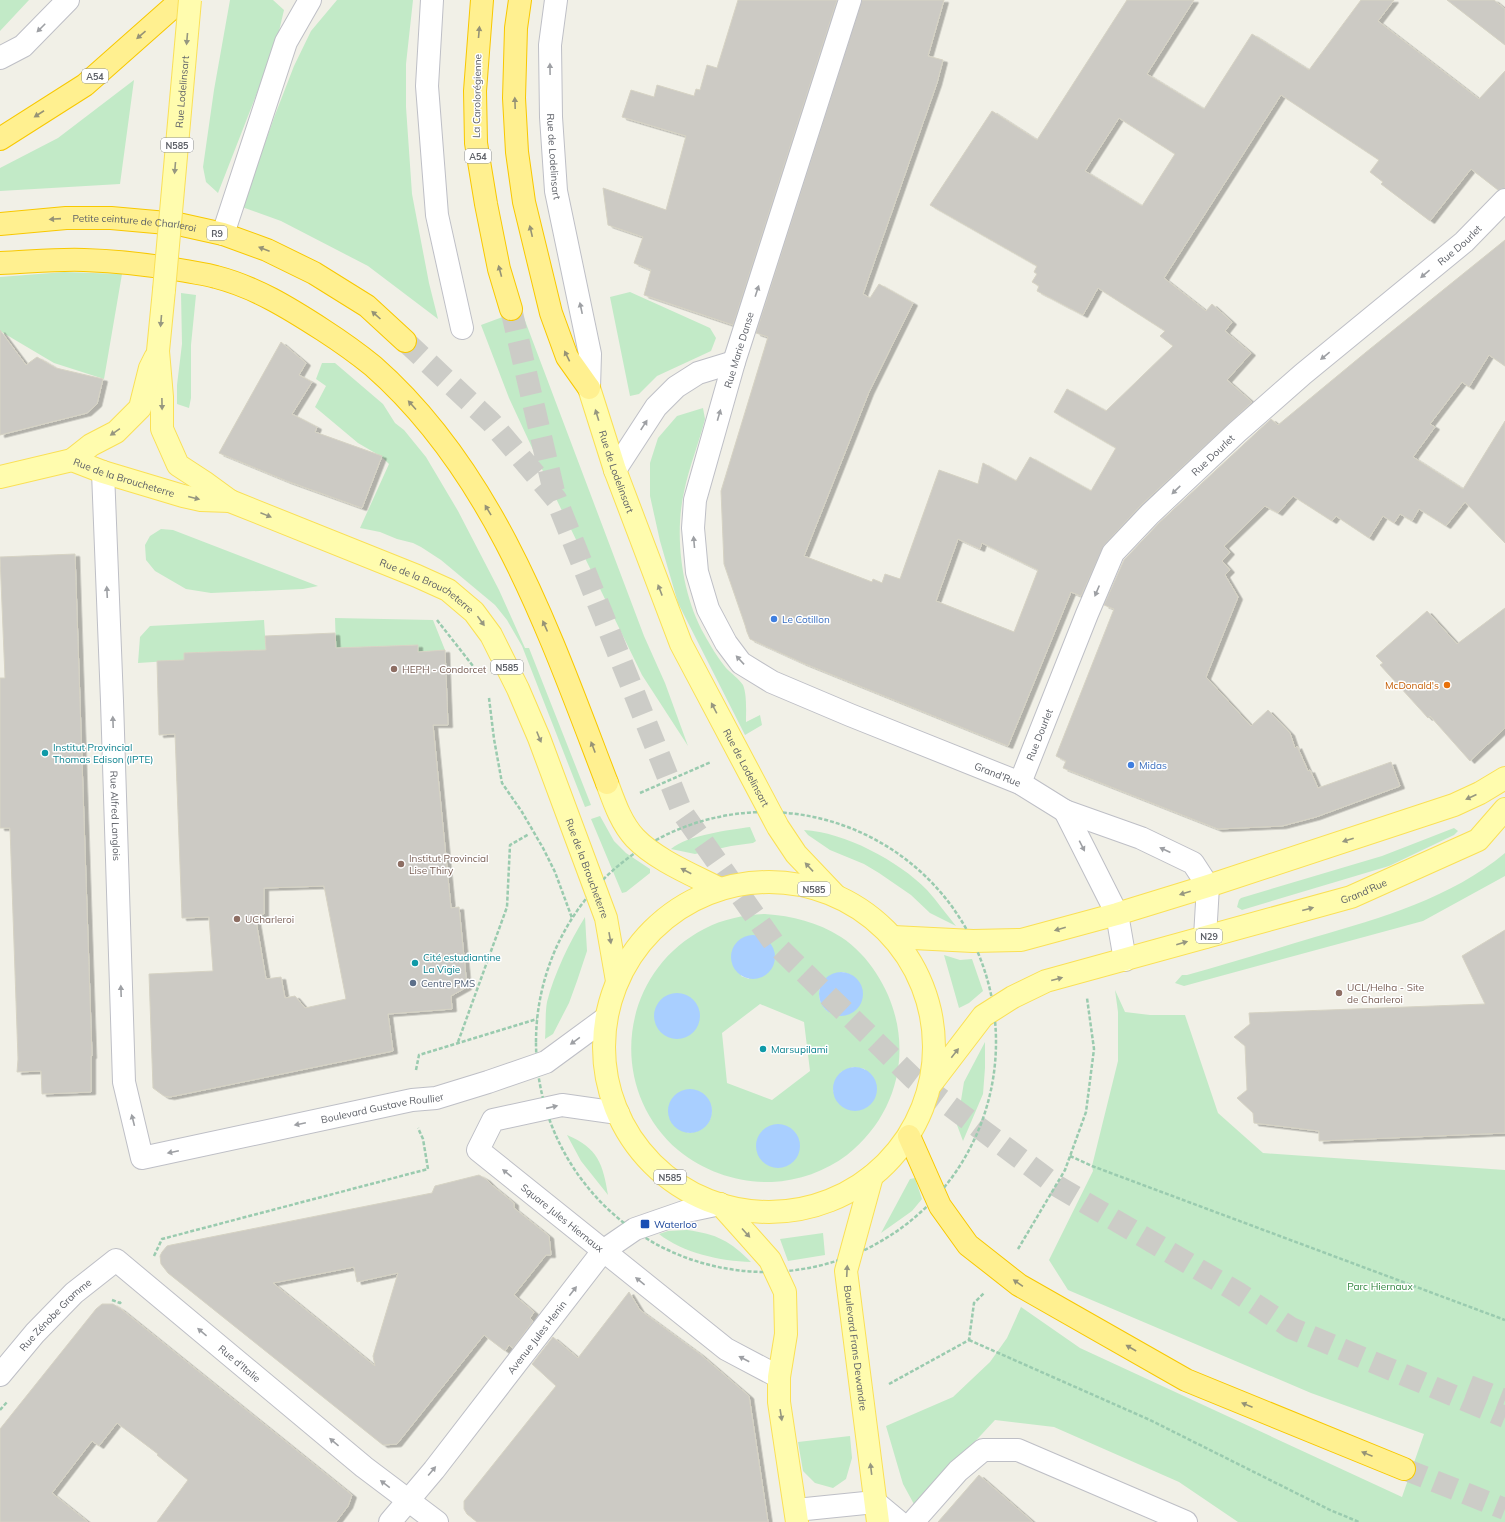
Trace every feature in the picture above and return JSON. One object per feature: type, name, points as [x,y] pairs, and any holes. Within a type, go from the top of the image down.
[{"type":"highway","name":"A54","points":[[0,139],[85,85],[181,0]]},
{"type":"highway","name":"La Carolorégienne","points":[[482,0],[475,91],[476,143],[499,269],[511,309]]},
{"type":"highway","points":[[520,0],[516,28],[514,98],[517,152],[524,202],[551,313],[567,357],[589,388]]},
{"type":"highway","name":"Petite ceinture de Charleroi","points":[[0,224],[66,218],[111,218],[178,224],[223,234],[267,250],[314,273],[367,306],[405,341]]},
{"type":"highway","points":[[0,263],[84,260],[148,264],[216,277],[271,297],[343,343],[372,365],[398,390],[432,427],[456,459],[498,527],[519,567],[559,659],[607,783]]},
{"type":"highway","points":[[908,1136],[940,1206],[968,1245],[1019,1285],[1186,1380],[1404,1469]]},
{"type":"main road","name":"Rue Lodelinsart","points":[[190,0],[158,351],[162,397],[162,430],[178,465],[230,501]]},
{"type":"main road","name":"Rue Lodelinsart","points":[[72,460],[91,445],[116,432],[140,408],[150,368],[158,351]]},
{"type":"main road","name":"Rue de Lodelinsart","points":[[589,388],[615,470],[681,644],[778,827],[796,854],[836,896]]},
{"type":"main road","name":"Rue de la Broucheterre","points":[[0,477],[72,460],[102,472],[201,500],[230,501],[417,576],[448,590],[474,612],[491,635],[518,689],[539,738],[606,918],[617,981]]},
{"type":"main road","points":[[607,783],[617,810],[635,838],[661,858],[720,889]]},
{"type":"main road","points":[[893,937],[974,941],[1021,940],[1117,914],[1208,886],[1454,805],[1502,784]]},
{"type":"main road","name":"Grand'Rue","points":[[931,1084],[983,1016],[1013,997],[1046,981],[1084,972],[1351,897],[1478,840],[1505,809]]},
{"type":"main road","name":"N585","points":[[749,883],[797,884],[836,896],[856,906],[874,918],[893,937],[915,968],[926,992],[932,1014],[935,1047],[931,1084],[922,1110],[908,1136],[882,1167],[872,1176],[840,1196],[803,1208],[766,1212],[720,1204],[700,1197],[654,1165],[630,1136],[613,1102],[607,1078],[604,1049],[606,1018],[617,981],[627,963],[646,937],[675,911],[697,898],[720,889],[749,883]]},
{"type":"main road","name":"Boulevard Frans Dewandre","points":[[872,1176],[846,1271],[877,1512]]},
{"type":"main road","points":[[720,1204],[770,1260],[785,1292],[786,1334],[779,1377],[779,1402],[796,1516]]},
{"type":"street","points":[[0,58],[23,46],[68,0]]},
{"type":"street","points":[[223,234],[286,42],[310,0]]},
{"type":"street","points":[[432,0],[427,86],[437,215],[462,328]]},
{"type":"street","name":"Rue de Lodelinsart","points":[[556,0],[550,44],[551,117],[556,191],[590,354],[589,388]]},
{"type":"street","name":"Rue Marie Danse","points":[[772,682],[741,663],[726,643],[708,609],[697,572],[693,528],[695,500],[734,362],[850,0]]},
{"type":"street","name":"Rue Dourlet","points":[[1020,783],[1087,614],[1114,553],[1150,514],[1237,432],[1303,374],[1464,242],[1505,200]]},
{"type":"street","points":[[615,470],[656,407],[676,386],[698,374],[734,362]]},
{"type":"street","name":"Rue Alfred Langlois","points":[[102,472],[112,709],[124,1082],[142,1158]]},
{"type":"street","name":"Grand'Rue","points":[[772,682],[1020,783],[1065,811],[1141,838],[1193,863],[1208,886]]},
{"type":"street","points":[[1065,811],[1117,914],[1125,960]]},
{"type":"street","points":[[1205,937],[1208,886]]},
{"type":"street","name":"Boulevard Gustave Roullier","points":[[142,1158],[412,1100],[436,1098],[546,1062],[606,1018]]},
{"type":"street","name":"Square Jules Hiernaux","points":[[618,1113],[562,1105],[493,1120],[478,1150],[726,1350],[779,1377]]},
{"type":"street","name":"Avenue Jules Henin","points":[[390,1522],[407,1500],[434,1470],[604,1251],[635,1229],[686,1211],[720,1204]]},
{"type":"street","name":"Rue d'Italie","points":[[116,1260],[364,1468],[437,1522]]},
{"type":"street","name":"Rue Zénobe Gramme","points":[[0,1375],[35,1333],[74,1294],[116,1260]]},
{"type":"street","points":[[913,1522],[958,1471],[983,1450],[1018,1450],[1186,1522]]},
{"type":"street","points":[[796,1516],[877,1512],[899,1522]]},
{"type":"path","points":[[435,618],[473,667]]},
{"type":"path","points":[[489,693],[494,739],[502,783],[522,812],[543,848],[555,872],[572,918]]},
{"type":"path","points":[[636,795],[712,762]]},
{"type":"path","points":[[769,812],[806,815],[841,824],[874,838],[905,858],[932,882],[955,910],[974,941],[987,974],[994,1009],[997,1048],[993,1086],[982,1123],[965,1158],[943,1190],[916,1217],[884,1239],[849,1256],[819,1266],[776,1271],[757,1271],[727,1268],[697,1261],[649,1240],[607,1208],[573,1167],[560,1144],[546,1109],[537,1065],[537,1019],[542,988],[554,952],[572,918],[595,888],[618,865],[644,846],[684,827],[726,815],[769,812]]},
{"type":"path","points":[[458,1043],[507,907],[510,845],[529,834]]},
{"type":"path","points":[[1017,1251],[1065,1170],[1086,1112],[1094,1049],[1084,972]]},
{"type":"path","points":[[106,1298],[120,1303],[142,1283],[162,1238],[428,1169],[423,1139],[414,1117],[412,1100],[419,1055],[537,1019]]},
{"type":"path","points":[[1070,1156],[1092,1166],[1505,1320]]},
{"type":"path","points":[[969,1340],[974,1303],[985,1292]]},
{"type":"path","points":[[862,1400],[969,1340]]},
{"type":"path","points":[[969,1340],[1150,1420],[1330,1510],[1359,1522]]},
{"type":"green space","points":[[0,0],[29,0],[0,31]]},
{"type":"green space","points":[[230,0],[273,0],[284,10],[276,44],[218,193],[206,182],[203,167],[214,90]]},
{"type":"green space","points":[[337,0],[413,0],[406,64],[406,107],[412,194],[429,283],[438,319],[368,266],[281,221],[242,207],[294,66],[311,31]]},
{"type":"green space","points":[[134,80],[120,184],[0,191],[0,168],[58,138]]},
{"type":"green space","points":[[64,272],[122,274],[104,379],[54,363],[0,331],[0,277]]},
{"type":"green space","points":[[630,292],[710,328],[716,338],[711,351],[657,376],[639,394],[630,396],[610,297]]},
{"type":"green space","points":[[181,293],[196,295],[191,345],[191,398],[189,408],[177,404],[177,385],[182,344]]},
{"type":"green space","points":[[521,310],[644,636],[665,683],[688,746],[642,675],[547,480],[509,398],[481,325]]},
{"type":"green space","points":[[322,363],[335,363],[383,404],[395,423],[404,430],[426,457],[458,511],[499,590],[525,648],[529,648],[591,805],[585,807],[522,646],[507,620],[495,605],[441,560],[421,547],[380,532],[360,528],[389,464],[382,457],[358,443],[315,407],[326,386],[316,379]]},
{"type":"green space","points":[[703,408],[705,419],[686,483],[681,509],[680,546],[682,565],[685,584],[696,619],[723,664],[743,685],[746,698],[746,722],[760,715],[762,725],[745,735],[678,603],[660,541],[650,496],[650,463],[658,438],[677,416]]},
{"type":"green space","points":[[161,529],[173,530],[318,586],[303,589],[211,593],[186,589],[155,571],[146,560],[145,545],[150,536]]},
{"type":"green space","points":[[335,618],[433,620],[445,650],[418,652],[417,645],[336,648]]},
{"type":"green space","points":[[264,620],[266,650],[184,653],[184,660],[138,663],[140,637],[150,626]]},
{"type":"green space","points":[[600,816],[614,841],[626,853],[650,869],[650,873],[626,892],[622,893],[591,819]]},
{"type":"green space","points":[[750,827],[756,841],[753,843],[695,854],[671,849],[687,840]]},
{"type":"green space","points":[[1454,828],[1458,831],[1454,835],[1389,866],[1242,910],[1237,907],[1241,898],[1382,856]]},
{"type":"green space","points":[[804,830],[820,832],[853,842],[902,869],[927,890],[956,926],[930,913],[911,895],[879,873],[864,864],[830,850],[808,835]]},
{"type":"green space","points":[[1505,853],[1505,876],[1423,921],[1184,986],[1175,983],[1182,975],[1187,975],[1340,930],[1414,905],[1462,882],[1484,869]]},
{"type":"green space","points":[[765,914],[785,916],[823,927],[841,937],[856,949],[876,973],[889,996],[896,1021],[899,1046],[898,1070],[892,1094],[881,1116],[866,1137],[847,1155],[830,1166],[792,1180],[772,1182],[747,1181],[722,1175],[688,1158],[678,1150],[655,1125],[640,1096],[632,1064],[632,1033],[639,1002],[654,973],[676,949],[704,929],[726,920]],"holes":[[[755,936],[749,979],[741,976]],[[843,972],[856,979],[854,1011],[843,1015],[833,1014],[825,1009],[820,1001],[819,992],[822,984],[830,976]],[[760,1004],[804,1022],[810,1071],[772,1100],[727,1083],[722,1033]],[[853,1067],[865,1069],[868,1106],[858,1110],[833,1091],[841,1072]],[[711,1105],[712,1111],[709,1121],[703,1128],[687,1133]]]},
{"type":"green space","points":[[585,917],[587,951],[569,1003],[553,1034],[545,1039],[546,1006],[550,991],[563,958]]},
{"type":"green space","points":[[944,955],[960,960],[972,959],[983,991],[969,1003],[959,1008]]},
{"type":"green space","name":"Parc Hiernaux","points":[[1115,990],[1125,1012],[1150,1015],[1185,1015],[1218,1113],[1263,1153],[1505,1170],[1505,1522],[1238,1522],[1179,1482],[1054,1427],[995,1420],[915,1506],[903,1484],[886,1426],[953,1397],[990,1362],[1007,1338],[1021,1307],[1080,1348],[1402,1497],[1424,1434],[1311,1393],[1068,1290],[1049,1260],[1093,1171],[1092,1166],[1118,1061],[1118,1012]]},
{"type":"green space","points":[[985,1042],[983,1094],[963,1141],[957,1125],[964,1082]]},
{"type":"green space","points":[[567,1135],[586,1146],[597,1158],[604,1174],[608,1195],[581,1161]]},
{"type":"green space","points":[[915,1178],[922,1199],[912,1211],[881,1233],[910,1179]]},
{"type":"green space","points":[[687,1230],[715,1236],[736,1249],[751,1262],[727,1260],[702,1255],[679,1246],[659,1234],[668,1231]]},
{"type":"green space","points":[[823,1233],[825,1255],[788,1261],[780,1239]]},
{"type":"green space","points":[[850,1436],[852,1458],[846,1479],[833,1488],[815,1483],[803,1471],[798,1442]]},
{"type":"water","points":[[753,935],[765,939],[771,945],[775,957],[771,969],[765,975],[753,979],[741,975],[735,969],[731,957],[735,945],[741,939]]},
{"type":"water","points":[[841,972],[853,976],[859,982],[863,994],[859,1006],[853,1012],[841,1016],[829,1012],[823,1006],[819,994],[823,982],[829,976]]},
{"type":"water","points":[[677,993],[690,997],[696,1003],[700,1016],[696,1029],[690,1035],[677,1039],[664,1035],[658,1029],[654,1016],[658,1003],[664,997]]},
{"type":"water","points":[[855,1067],[867,1071],[873,1077],[877,1089],[873,1101],[867,1107],[855,1111],[843,1107],[837,1101],[833,1089],[837,1077],[843,1071]]},
{"type":"water","points":[[690,1089],[702,1093],[708,1099],[712,1111],[708,1123],[702,1129],[690,1133],[678,1129],[672,1123],[668,1111],[672,1099],[678,1093]]},
{"type":"water","points":[[778,1124],[790,1128],[796,1134],[800,1146],[796,1158],[790,1164],[778,1168],[766,1164],[760,1158],[756,1146],[760,1134],[766,1128]]},
{"type":"building","points":[[738,0],[837,0],[733,325],[644,295],[651,270],[634,263],[643,237],[608,225],[603,188],[666,210],[686,136],[622,117],[631,90],[654,97],[657,85],[694,96],[696,89],[700,90],[707,65],[717,68]]},
{"type":"building","points":[[862,0],[944,0],[928,56],[943,60],[937,83],[863,294],[870,298],[879,284],[913,303],[869,392],[804,556],[872,582],[873,579],[882,583],[885,574],[900,579],[939,470],[978,484],[983,463],[1016,481],[1030,457],[1091,491],[1116,448],[1054,412],[1067,389],[1106,411],[1173,346],[1160,336],[1165,331],[1098,288],[1083,315],[1037,291],[1039,286],[1032,282],[1037,274],[1034,272],[1037,266],[930,205],[992,111],[1037,140],[1127,0],[1194,0],[1147,74],[1204,109],[1252,34],[1309,70],[1361,0],[1394,0],[1378,21],[1479,99],[1505,71],[1505,188],[1498,190],[1471,169],[1430,221],[1381,184],[1383,182],[1370,172],[1379,160],[1281,95],[1164,278],[1206,311],[1212,304],[1232,322],[1225,331],[1251,353],[1227,380],[1252,402],[1141,505],[1104,545],[1081,596],[1071,592],[1008,746],[803,663],[750,639],[724,564],[721,491],[768,337],[756,333]],"holes":[[[1119,118],[1175,154],[1142,206],[1085,171]],[[958,539],[980,549],[982,543],[1038,570],[1014,632],[936,601]]]},
{"type":"building","points":[[1447,0],[1494,0],[1505,9],[1505,45]]},
{"type":"building","points":[[1505,240],[1505,366],[1489,355],[1469,387],[1462,382],[1430,424],[1435,427],[1413,457],[1463,489],[1505,421],[1505,543],[1465,502],[1446,526],[1419,509],[1412,521],[1400,514],[1394,523],[1383,516],[1369,538],[1336,516],[1332,521],[1293,496],[1278,513],[1265,506],[1224,546],[1230,552],[1222,561],[1230,570],[1225,575],[1238,597],[1206,677],[1251,726],[1268,710],[1290,733],[1295,748],[1297,746],[1308,771],[1310,770],[1318,788],[1391,762],[1400,786],[1316,817],[1282,826],[1218,829],[1063,768],[1066,761],[1056,756],[1114,609],[1104,605],[1124,560],[1159,523],[1271,419],[1278,425]]},
{"type":"building","points":[[0,330],[26,365],[37,357],[56,368],[103,379],[97,404],[87,413],[0,435]]},
{"type":"building","points":[[281,342],[306,363],[299,375],[312,382],[292,414],[317,427],[315,432],[382,456],[362,508],[287,481],[219,453]]},
{"type":"building","name":"Institut Provincial Thomas Edison (IPTE)","points":[[75,554],[92,1056],[91,1092],[42,1094],[41,1071],[17,1072],[18,1059],[10,828],[0,828],[0,678],[5,678],[0,557]]},
{"type":"building","name":"McDonald's","points":[[1505,608],[1505,728],[1470,761],[1430,716],[1428,718],[1380,665],[1383,663],[1376,656],[1427,611],[1457,644]]},
{"type":"building","points":[[335,633],[336,648],[418,645],[418,652],[445,650],[448,725],[433,725],[451,908],[459,907],[467,987],[451,996],[452,1009],[388,1014],[393,1051],[170,1097],[164,1096],[153,1088],[149,974],[213,971],[209,917],[182,918],[175,734],[159,735],[157,661],[184,660],[184,653],[266,650],[265,636]],"holes":[[[324,886],[346,999],[305,1008],[295,996],[285,998],[281,977],[266,979],[255,915],[264,914],[264,888]]]},
{"type":"building","points":[[1505,930],[1505,1133],[1319,1141],[1319,1131],[1254,1123],[1253,1113],[1237,1098],[1247,1090],[1245,1046],[1234,1037],[1250,1024],[1249,1013],[1485,1004],[1462,956]]},
{"type":"building","points":[[479,1175],[486,1179],[514,1203],[514,1208],[549,1236],[551,1255],[546,1255],[514,1295],[534,1312],[530,1318],[533,1321],[513,1348],[509,1345],[505,1351],[484,1335],[397,1444],[383,1445],[168,1273],[161,1264],[160,1256],[167,1246],[432,1193],[435,1186]],"holes":[[[354,1267],[357,1282],[398,1273],[373,1356],[375,1366],[273,1283]]]},
{"type":"building","points":[[629,1292],[640,1310],[700,1354],[749,1396],[768,1522],[477,1522],[467,1514],[464,1509],[464,1501],[556,1386],[532,1364],[553,1337],[578,1358]]},
{"type":"building","points":[[102,1304],[113,1304],[121,1309],[352,1495],[348,1506],[336,1522],[157,1522],[188,1480],[157,1455],[158,1454],[117,1423],[99,1446],[92,1441],[52,1493],[88,1522],[0,1522],[0,1429],[96,1309]]},
{"type":"building","points":[[979,1475],[1033,1522],[938,1522]]},
{"type":"tunnel","points":[[511,309],[555,496]]},
{"type":"tunnel","points":[[405,341],[491,422],[556,499],[682,812],[774,943],[914,1079],[1057,1186],[1237,1292],[1291,1328],[1505,1417]]},
{"type":"tunnel","points":[[1469,1386],[1505,1400]]},
{"type":"tunnel","points":[[1404,1469],[1505,1509]]},
{"type":"place","name":"Le Cotillon","points":[[774,619]]},
{"type":"place","name":"HEPH - Condorcet","points":[[394,669]]},
{"type":"place","name":"McDonald's","points":[[1447,685]]},
{"type":"place","name":"Institut Provincial Thomas Edison (IPTE)","points":[[45,753]]},
{"type":"place","name":"Midas","points":[[1131,765]]},
{"type":"place","name":"Institut Provincial Lise Thiry","points":[[401,864]]},
{"type":"place","name":"UCharleroi","points":[[237,919]]},
{"type":"place","name":"Cité estudiantine La Vigie","points":[[415,963]]},
{"type":"place","name":"Centre PMS","points":[[413,983]]},
{"type":"place","name":"UCL/Helha - Site de Charleroi","points":[[1339,993]]},
{"type":"place","name":"Marsupilami","points":[[763,1049]]},
{"type":"place","name":"Waterloo","points":[[645,1224]]}]
